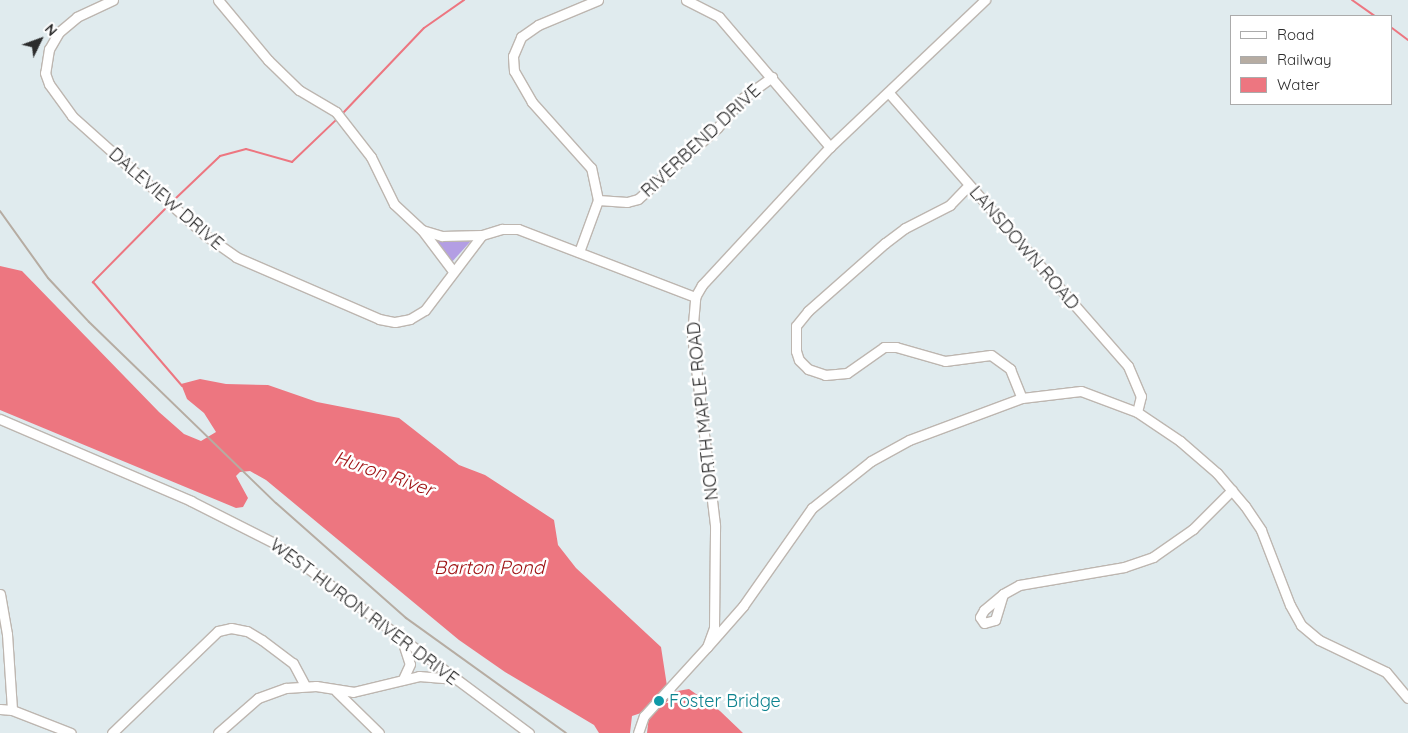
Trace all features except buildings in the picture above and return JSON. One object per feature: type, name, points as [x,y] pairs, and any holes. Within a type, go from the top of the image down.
[{"type":"street","name":"DALEVIEW DRIVE","points":[[113,0],[77,17],[59,32],[48,49],[45,73],[49,84],[72,116],[205,236],[236,258],[379,319],[395,322],[410,320],[425,310],[482,235]]},
{"type":"street","points":[[218,0],[268,60],[295,86],[336,112],[371,157],[394,204],[422,230],[453,271]]},
{"type":"street","points":[[580,252],[598,200],[591,168],[532,102],[514,71],[513,56],[521,37],[538,25],[598,0]]},
{"type":"street","name":"RIVERBEND DRIVE","points":[[686,0],[720,17],[830,146]]},
{"type":"street","name":"NORTH MAPLE ROAD","points":[[638,733],[644,716],[708,647],[714,628],[715,525],[692,335],[695,297],[702,285],[830,146],[889,93],[985,0]]},
{"type":"street","name":"RIVERBEND DRIVE","points":[[598,200],[627,202],[638,199],[717,128],[743,98],[772,77]]},
{"type":"street","name":"LANSDOWN ROAD","points":[[889,93],[1128,366],[1141,396],[1137,412]]},
{"type":"street","points":[[969,185],[950,205],[904,228],[808,311],[796,326],[796,351],[799,360],[808,370],[831,375],[847,373],[884,348],[896,347],[933,360],[991,355],[1010,369],[1022,398]]},
{"type":"street","points":[[422,230],[442,236],[482,235],[502,229],[518,229],[695,297]]},
{"type":"street","points":[[708,647],[743,606],[812,508],[840,483],[909,440],[1022,398],[1081,392],[1137,412],[1180,441],[1232,490],[1261,530],[1290,605],[1301,625],[1319,640],[1386,672],[1408,698]]},
{"type":"street","name":"WEST HURON RIVER DRIVE","points":[[0,419],[70,447],[235,521],[311,568],[400,635],[454,679],[529,733]]},
{"type":"street","points":[[1003,594],[1019,585],[1124,567],[1153,557],[1186,535],[1232,490]]},
{"type":"street","points":[[0,594],[7,634],[12,710]]},
{"type":"street","points":[[112,733],[218,631],[231,628],[248,631],[293,663],[306,686]]},
{"type":"street","points":[[400,635],[408,649],[410,664],[403,679]]},
{"type":"street","points":[[218,733],[258,698],[272,691],[306,686],[336,691],[369,690],[403,679],[434,676],[454,679]]},
{"type":"street","points":[[336,691],[379,733]]},
{"type":"street","points":[[0,709],[12,710],[71,733]]},
{"type":"shaded area","points":[[437,237],[469,239],[470,242],[451,263],[435,241]]},
{"type":"water","name":"Barton Pond","points":[[0,266],[22,271],[159,412],[184,434],[201,441],[216,432],[204,413],[187,399],[181,384],[200,379],[226,384],[268,385],[317,402],[399,418],[459,465],[485,475],[554,520],[558,545],[576,568],[661,647],[667,686],[672,692],[689,689],[720,711],[743,733],[647,733],[649,716],[644,712],[632,716],[630,733],[599,733],[594,725],[505,672],[459,640],[266,480],[250,471],[240,472],[236,476],[248,498],[243,507],[236,508],[0,410]]},
{"type":"waterway","points":[[343,113],[424,28],[464,0]]},
{"type":"waterway","points":[[1352,0],[1374,15]]},
{"type":"waterway","points":[[1393,29],[1408,40]]},
{"type":"waterway","points":[[175,199],[220,156],[246,149],[292,162],[336,120]]},
{"type":"waterway","points":[[165,209],[93,282],[182,386]]},
{"type":"railway","points":[[0,211],[48,278],[89,322],[276,503],[406,618],[566,733]]},
{"type":"place","name":"Foster Bridge","points":[[659,701]]},
{"type":"water label","name":"Huron River","points":[[384,474]]}]
